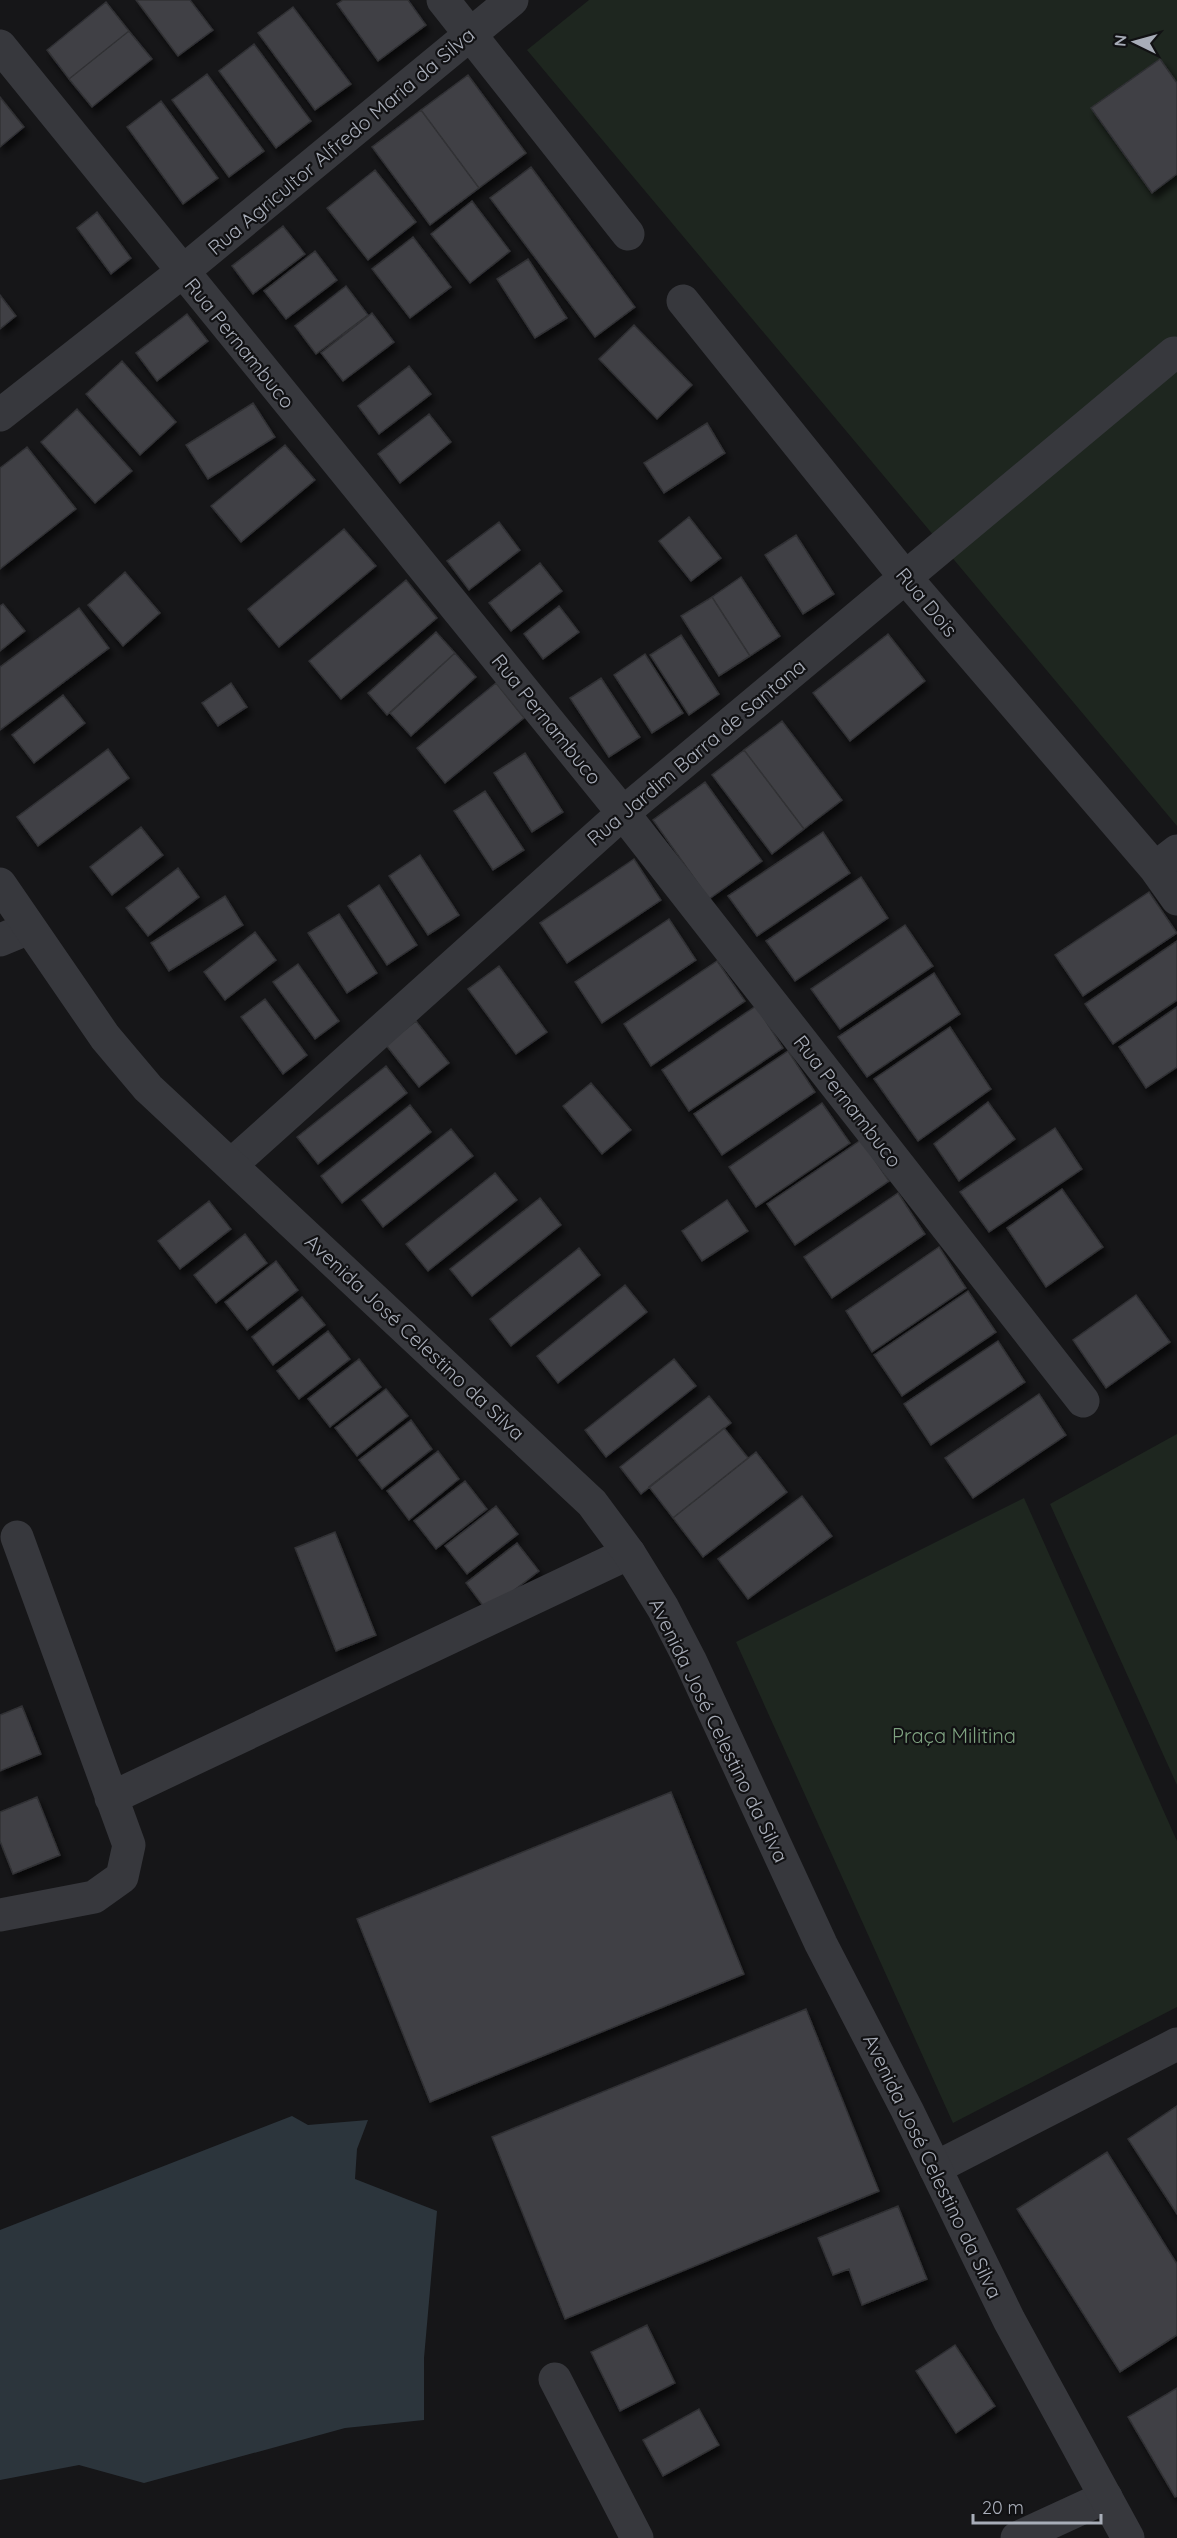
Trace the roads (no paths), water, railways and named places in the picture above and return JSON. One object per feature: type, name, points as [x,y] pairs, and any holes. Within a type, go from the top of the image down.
[{"type":"street","points":[[443,0],[628,234]]},
{"type":"street","name":"Rua Agricultor Alfredo Maria da Silva","points":[[0,415],[182,272],[512,0]]},
{"type":"street","name":"Rua Pernambuco","points":[[0,46],[623,813],[1083,1401]]},
{"type":"street","name":"Rua Dois","points":[[683,301],[905,577],[1166,859],[1177,899]]},
{"type":"street","name":"Rua Jardim Barra de Santana","points":[[231,1165],[623,813],[1174,353]]},
{"type":"street","name":"Avenida José Celestino da Silva","points":[[0,884],[14,934],[141,1080],[183,1124],[231,1165],[592,1503],[629,1553],[663,1608],[690,1660],[821,1944],[1009,2320],[1128,2538]]},
{"type":"street","points":[[0,1915],[94,1897],[122,1877],[129,1845],[17,1537]]},
{"type":"street","points":[[111,1798],[629,1553]]},
{"type":"street","points":[[935,2168],[1177,2044]]},
{"type":"street","points":[[555,2379],[637,2538]]},
{"type":"street","points":[[1017,2538],[1106,2497]]},
{"type":"park label","name":"Praça Militina","points":[[954,1735]]}]
